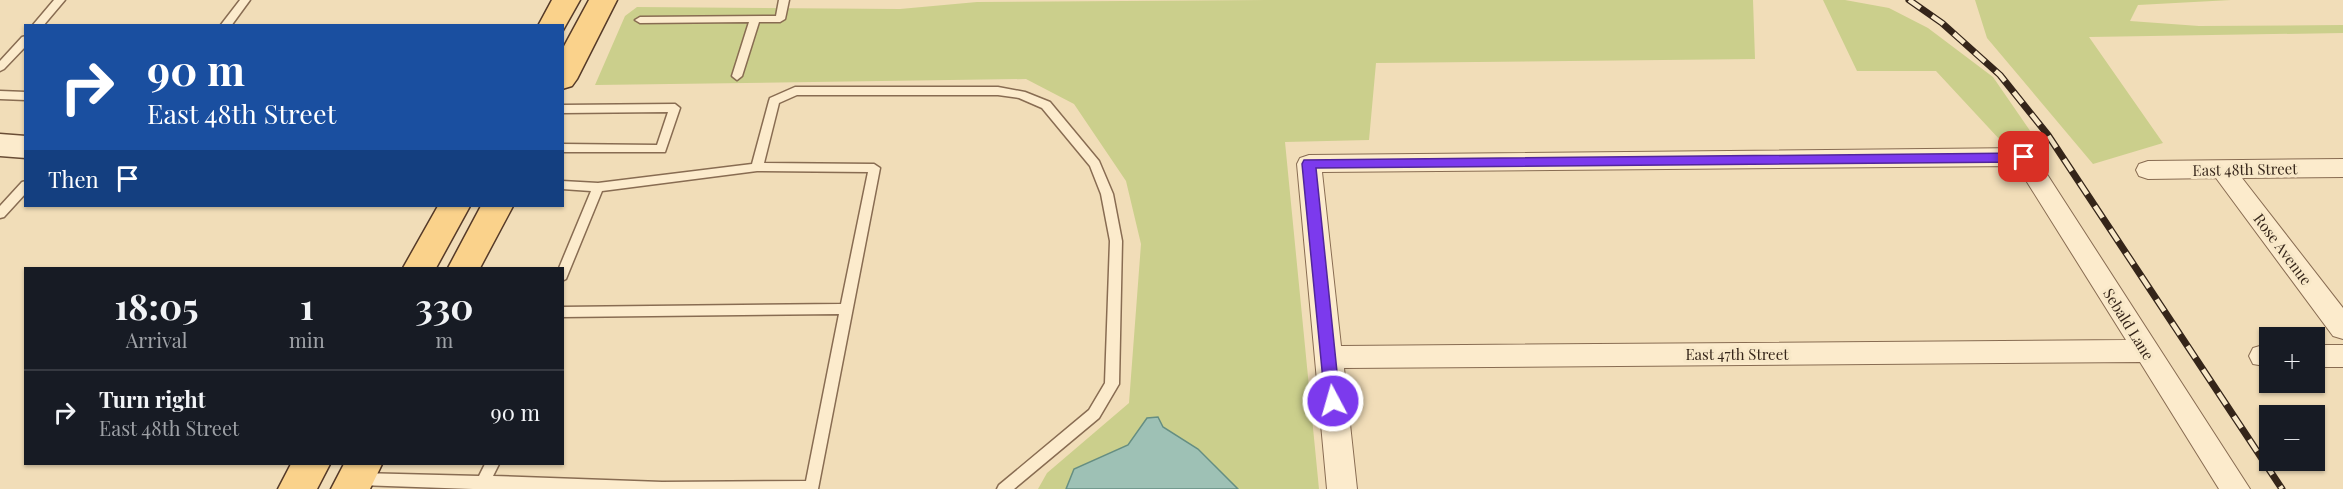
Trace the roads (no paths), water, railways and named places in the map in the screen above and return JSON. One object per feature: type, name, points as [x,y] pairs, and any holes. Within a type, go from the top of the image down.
[{"type":"main road","points":[[553,24],[566,0]]},
{"type":"main road","points":[[564,75],[603,0]]},
{"type":"main road","points":[[420,267],[452,207]]},
{"type":"main road","points":[[465,267],[496,207]]},
{"type":"main road","points":[[297,489],[310,465]]},
{"type":"street","points":[[0,146],[24,147]]},
{"type":"street","name":"Sebald Lane","points":[[1328,357],[1309,164],[2024,157],[2235,489]]},
{"type":"street","name":"East 48th Street","points":[[2148,170],[2343,168]]},
{"type":"street","name":"Rose Avenue","points":[[2222,169],[2343,328]]},
{"type":"street","name":"East 47th Street","points":[[1328,357],[2146,351]]},
{"type":"street","points":[[2325,356],[2343,356]]},
{"type":"street","points":[[1328,357],[1342,489]]},
{"type":"lane","points":[[39,24],[60,0]]},
{"type":"lane","points":[[227,24],[245,0]]},
{"type":"lane","points":[[640,20],[780,19],[784,0]]},
{"type":"lane","points":[[737,76],[755,19]]},
{"type":"lane","points":[[0,68],[24,41]]},
{"type":"lane","points":[[756,167],[774,101],[784,95],[807,91],[998,91],[1020,95],[1046,105],[1095,165],[1107,194],[1116,241],[1112,384],[1094,414],[1004,489]]},
{"type":"lane","points":[[0,95],[24,96]]},
{"type":"lane","points":[[564,109],[675,108],[661,149],[564,148]]},
{"type":"lane","points":[[356,477],[481,486],[812,488],[874,168],[756,167],[598,187],[564,185]]},
{"type":"lane","points":[[0,214],[24,187]]},
{"type":"lane","points":[[564,271],[598,187]]},
{"type":"lane","points":[[564,312],[847,309]]},
{"type":"lane","points":[[481,486],[492,465]]},
{"type":"water","points":[[1158,417],[1163,427],[1198,449],[1238,489],[1066,489],[1074,469],[1128,445],[1147,418]]},
{"type":"railway","points":[[1909,0],[1942,23],[2000,75],[2048,135],[2282,489]]}]
